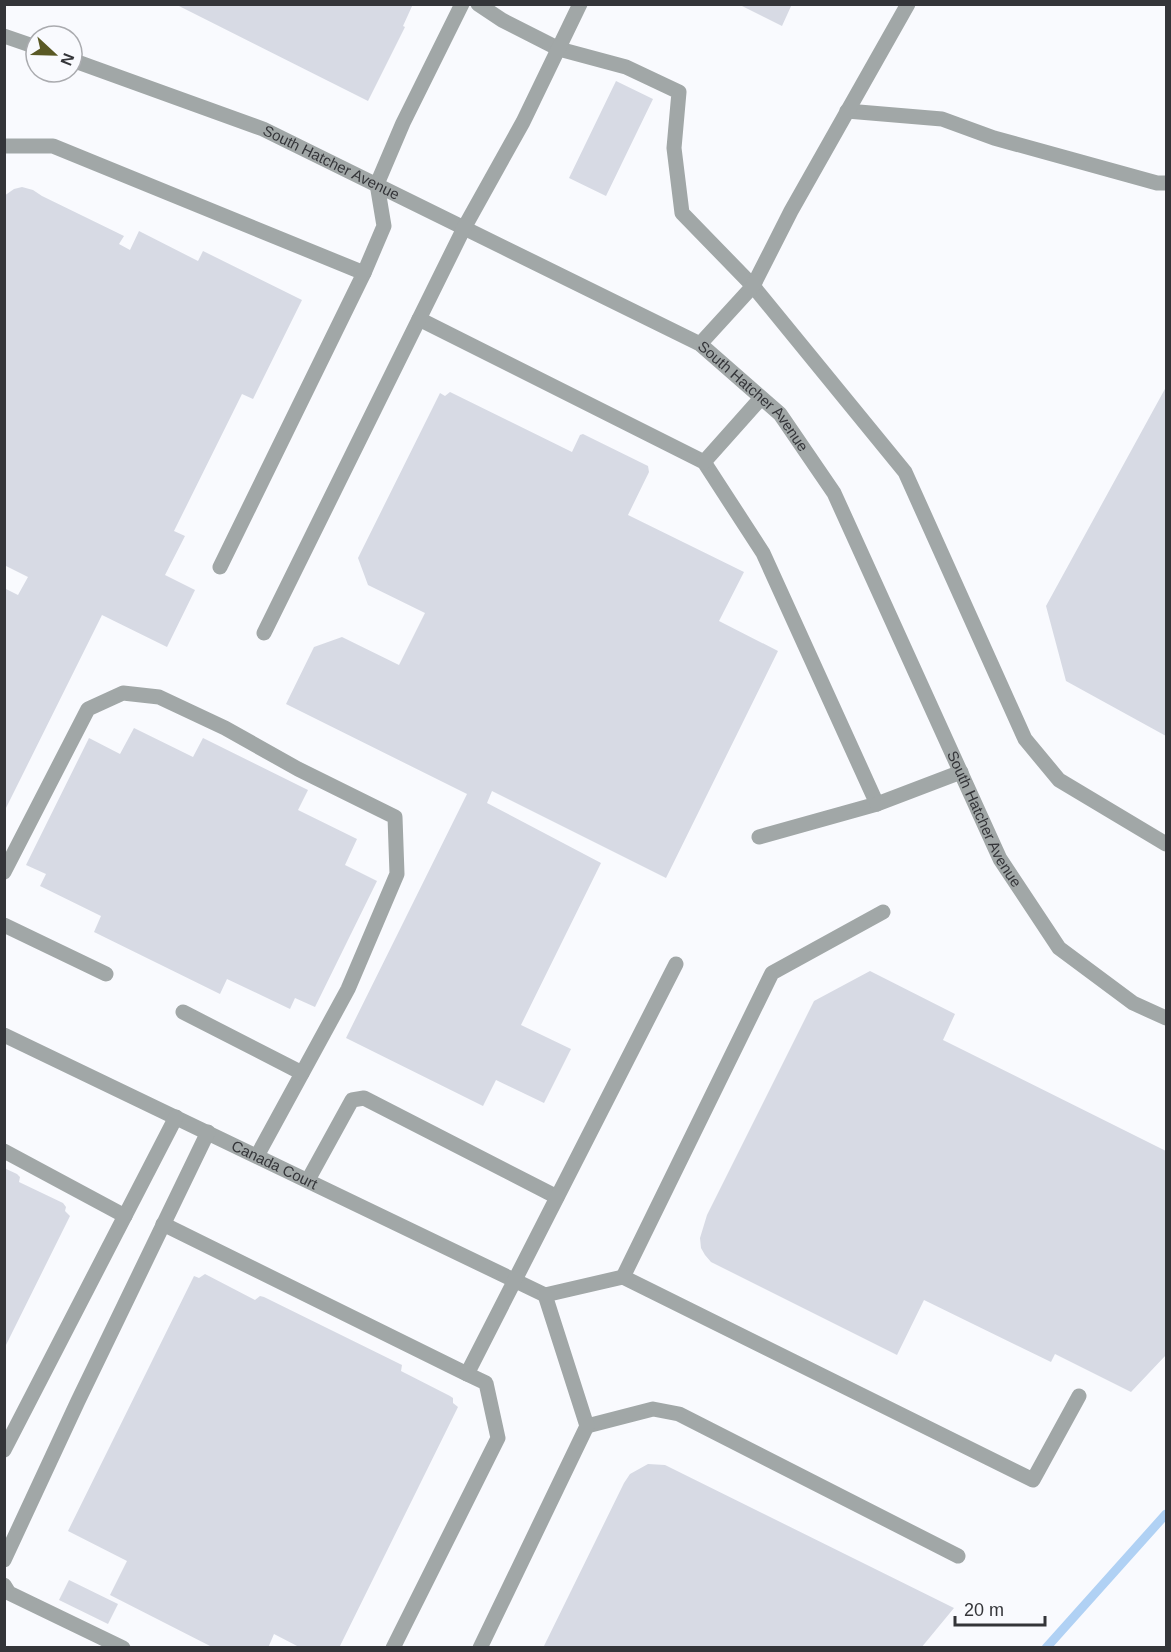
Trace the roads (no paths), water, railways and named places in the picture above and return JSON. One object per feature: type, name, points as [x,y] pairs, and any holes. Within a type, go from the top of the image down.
[{"type":"street","points":[[220,567],[364,273],[384,226],[376,184],[403,123],[462,4]]},
{"type":"street","points":[[478,4],[502,20],[558,49],[626,67],[679,92],[674,148],[682,213],[753,286],[905,472],[1025,739],[1059,780],[1167,844]]},
{"type":"street","points":[[264,633],[464,228],[523,122],[580,4]]},
{"type":"street","points":[[700,344],[753,286],[791,211],[908,4]]},
{"type":"street","points":[[4,36],[24,43]]},
{"type":"street","name":"South Hatcher Avenue","points":[[84,64],[263,129],[700,344],[780,414],[834,493],[1000,859],[1059,948],[1133,1003],[1167,1018]]},
{"type":"street","points":[[848,111],[942,119],[994,138],[1157,183],[1167,183]]},
{"type":"street","points":[[4,146],[53,146],[364,273]]},
{"type":"street","points":[[419,319],[704,462],[763,553],[877,804]]},
{"type":"street","points":[[704,462],[761,398]]},
{"type":"street","points":[[4,873],[88,709],[123,693],[159,697],[225,728],[298,769],[395,817],[397,874],[348,989],[257,1156]]},
{"type":"street","points":[[759,837],[877,804],[961,772]]},
{"type":"street","points":[[623,1277],[772,973],[883,912]]},
{"type":"street","points":[[4,925],[106,974]]},
{"type":"street","points":[[467,1374],[676,964]]},
{"type":"street","points":[[183,1012],[302,1073]]},
{"type":"street","name":"Canada Court","points":[[4,1035],[546,1295]]},
{"type":"street","points":[[308,1180],[352,1100],[364,1098],[557,1197]]},
{"type":"street","points":[[4,1450],[176,1117]]},
{"type":"street","points":[[4,1560],[207,1132]]},
{"type":"street","points":[[4,1150],[124,1216]]},
{"type":"street","points":[[163,1224],[486,1383],[498,1438],[393,1647]]},
{"type":"street","points":[[480,1647],[587,1426],[546,1295],[623,1277],[1033,1480],[1079,1396]]},
{"type":"street","points":[[587,1426],[653,1409],[679,1414],[957,1556]]},
{"type":"street","points":[[4,1585],[9,1593],[123,1647]]},
{"type":"waterway","points":[[1046,1648],[1166,1514]]}]
